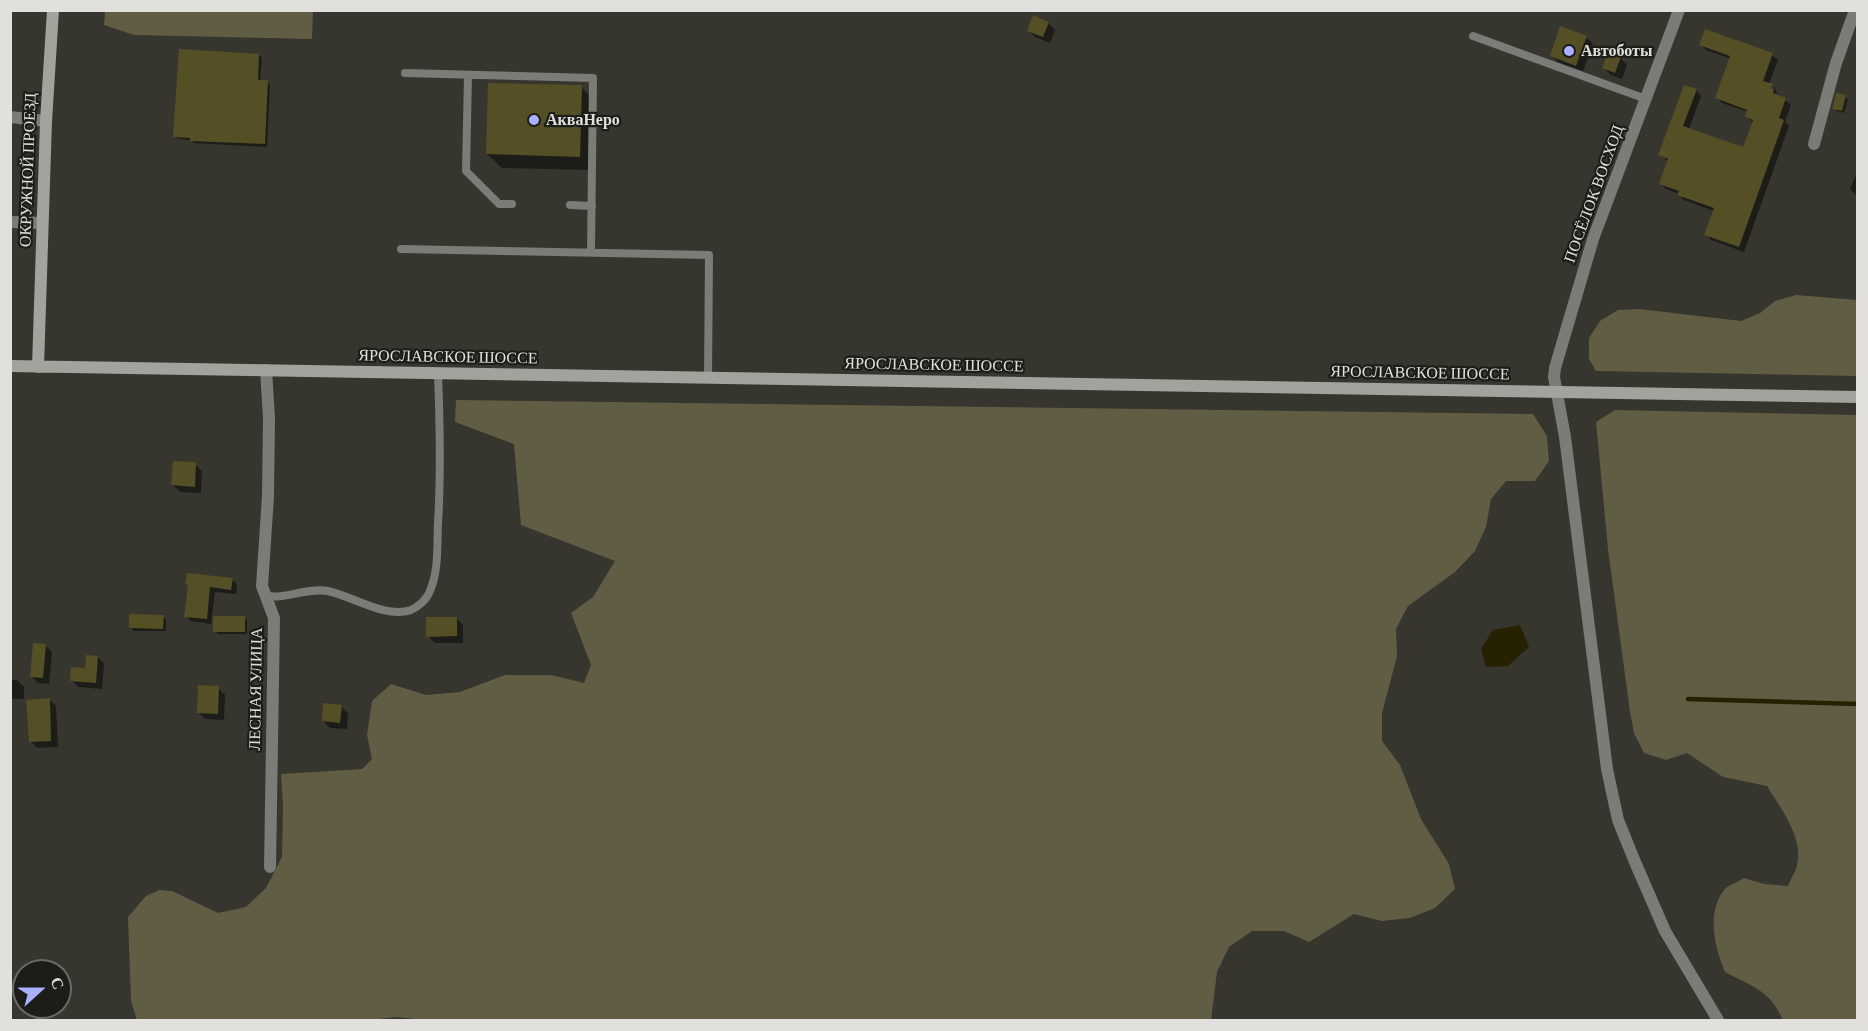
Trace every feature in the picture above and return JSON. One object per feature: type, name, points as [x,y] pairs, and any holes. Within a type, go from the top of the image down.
[{"type":"main road","name":"ОКРУЖНОЙ ПРОЕЗД","points":[[38,367],[46,121],[53,10]]},
{"type":"main road","name":"ЯРОСЛАВСКОЕ ШОССЕ","points":[[10,366],[1857,397]]},
{"type":"street","name":"ПОСЁЛОК ВОСХОД","points":[[1679,10],[1593,239],[1555,368],[1607,768],[1618,820],[1665,931],[1718,1020]]},
{"type":"street","points":[[1814,144],[1836,63],[1855,10]]},
{"type":"street","points":[[10,117],[46,121]]},
{"type":"street","points":[[10,222],[42,224]]},
{"type":"street","name":"ЛЕСНАЯ УЛИЦА","points":[[266,370],[269,418],[268,496],[262,586],[274,618],[270,867]]},
{"type":"lane","points":[[1473,36],[1646,99]]},
{"type":"lane","points":[[405,73],[593,78],[591,252]]},
{"type":"lane","points":[[468,75],[466,171],[499,204],[512,204]]},
{"type":"lane","points":[[570,205],[592,206]]},
{"type":"lane","points":[[401,249],[709,255],[708,378]]},
{"type":"lane","points":[[265,595],[273,598],[319,590],[333,592],[391,612],[411,609],[421,604],[427,597],[436,568],[441,470],[438,374]]},
{"type":"shaded area","points":[[105,11],[313,11],[312,39],[134,35],[104,25]]},
{"type":"shaded area","points":[[1796,295],[1857,300],[1857,376],[1596,371],[1589,359],[1589,338],[1600,321],[1618,310],[1639,309],[1741,321],[1760,313],[1775,301]]},
{"type":"shaded area","points":[[456,400],[1533,414],[1547,436],[1549,461],[1535,481],[1506,481],[1491,499],[1486,527],[1475,551],[1455,572],[1408,606],[1396,629],[1397,656],[1382,713],[1382,741],[1400,765],[1421,819],[1449,864],[1455,889],[1435,908],[1410,918],[1382,921],[1354,914],[1309,942],[1284,931],[1252,931],[1229,947],[1217,972],[1211,1020],[424,1020],[396,1017],[371,1020],[137,1020],[131,1001],[128,917],[146,896],[159,890],[172,891],[218,913],[246,907],[266,888],[282,857],[281,774],[362,769],[372,759],[367,735],[372,701],[391,684],[426,695],[460,692],[505,675],[551,675],[584,683],[591,665],[571,613],[593,597],[615,561],[521,525],[514,444],[455,422]]},
{"type":"shaded area","points":[[1615,410],[1857,415],[1857,1020],[1783,1020],[1766,995],[1725,972],[1714,931],[1718,899],[1726,888],[1744,878],[1764,884],[1788,886],[1796,869],[1798,847],[1785,815],[1767,786],[1723,777],[1687,753],[1666,760],[1644,753],[1634,733],[1608,549],[1596,422]]},
{"type":"shaded area","points":[[1520,625],[1529,647],[1508,666],[1486,667],[1481,649],[1493,630]]},
{"type":"building","points":[[1033,15],[1049,22],[1043,37],[1027,31]]},
{"type":"building","points":[[1560,26],[1587,36],[1576,66],[1550,56]]},
{"type":"building","points":[[1705,29],[1773,53],[1763,81],[1773,84],[1771,88],[1774,89],[1773,93],[1786,98],[1779,118],[1784,120],[1739,247],[1704,235],[1714,208],[1677,195],[1679,191],[1659,184],[1668,159],[1658,155],[1684,85],[1697,89],[1683,126],[1743,147],[1753,120],[1745,117],[1747,110],[1715,98],[1730,56],[1699,45]]},
{"type":"building","points":[[179,49],[259,54],[258,80],[268,80],[265,144],[190,141],[190,138],[173,137]]},
{"type":"building","points":[[1608,52],[1621,57],[1615,73],[1602,68]]},
{"type":"building","name":"АкваНеро","points":[[488,83],[582,85],[580,157],[486,154]]},
{"type":"building","points":[[1836,93],[1846,95],[1842,111],[1832,109]]},
{"type":"building","points":[[173,461],[196,462],[195,487],[171,485]]},
{"type":"building","points":[[187,573],[233,578],[231,590],[210,587],[207,619],[184,617],[188,585],[185,584]]},
{"type":"building","points":[[129,614],[164,615],[163,629],[129,628]]},
{"type":"building","points":[[213,616],[245,616],[245,632],[213,632]]},
{"type":"building","points":[[426,617],[457,617],[457,636],[426,637]]},
{"type":"building","points":[[33,643],[46,644],[43,678],[30,677]]},
{"type":"building","points":[[86,655],[98,656],[96,683],[70,681],[71,667],[85,668]]},
{"type":"building","points":[[198,685],[219,686],[218,714],[197,713]]},
{"type":"building","points":[[50,698],[51,741],[29,742],[26,700]]},
{"type":"building","points":[[323,703],[342,705],[340,723],[322,721]]},
{"type":"waterway","points":[[1688,699],[1858,704]]},
{"type":"place","name":"Автоботы","points":[[1569,51]]},
{"type":"place","name":"АкваНеро","points":[[534,120]]}]
